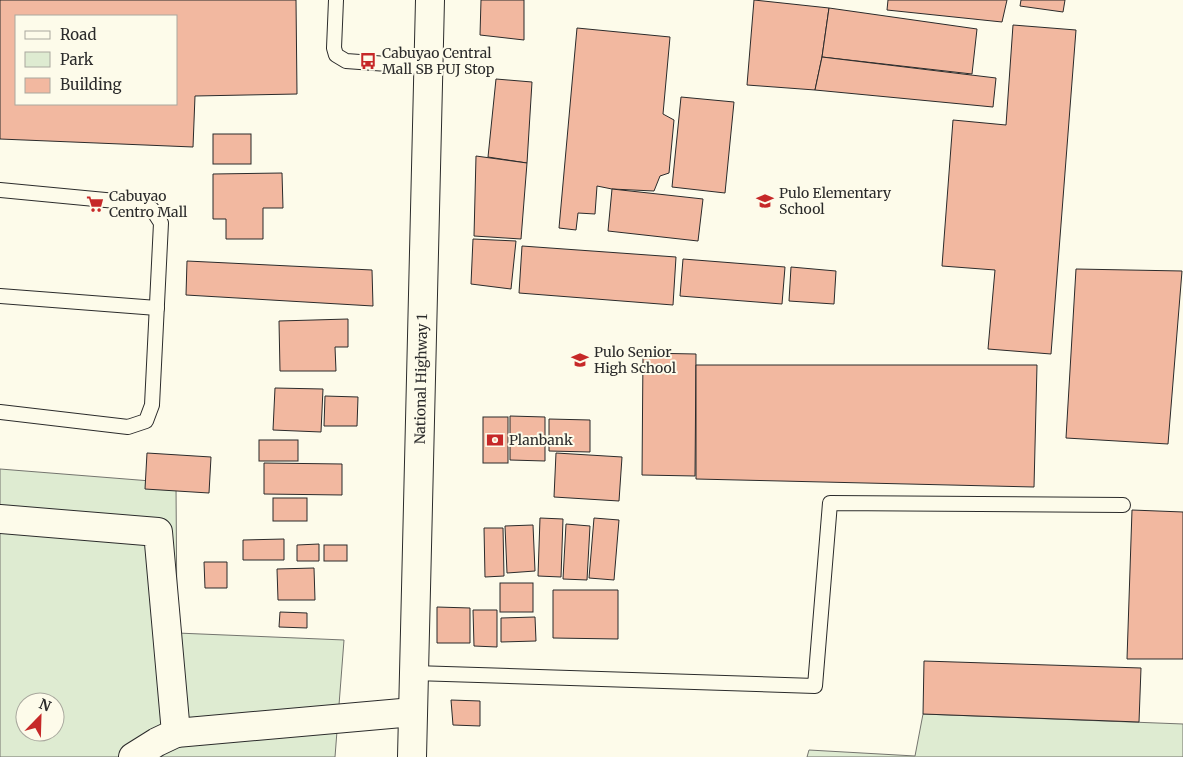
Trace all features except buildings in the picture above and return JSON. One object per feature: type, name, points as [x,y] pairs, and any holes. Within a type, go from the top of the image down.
[{"type":"main road","name":"National Highway 1","points":[[412,757],[430,0]]},
{"type":"main road","points":[[0,519],[158,532],[176,733]]},
{"type":"main road","points":[[133,757],[176,733],[413,712]]},
{"type":"lane","points":[[336,0],[334,48],[336,55],[346,61],[428,67]]},
{"type":"lane","points":[[0,190],[137,203],[152,209],[161,223],[152,405],[146,420],[128,427],[0,412]]},
{"type":"lane","points":[[0,296],[157,308]]},
{"type":"lane","points":[[414,673],[815,686],[830,503],[1123,505]]},
{"type":"green space","points":[[0,469],[176,483],[177,633],[344,640],[335,757],[0,757]]},
{"type":"green space","points":[[923,714],[1183,724],[1183,757],[807,757],[809,750],[915,756]]},
{"type":"place","name":"Cabuyao Central Mall SB PUJ Stop","points":[[368,61]]},
{"type":"place","name":"Pulo Elementary School","points":[[765,201]]},
{"type":"place","name":"Cabuyao Centro Mall","points":[[95,204]]},
{"type":"place","name":"Pulo Senior High School","points":[[580,360]]},
{"type":"place","name":"Planbank","points":[[495,440]]}]
